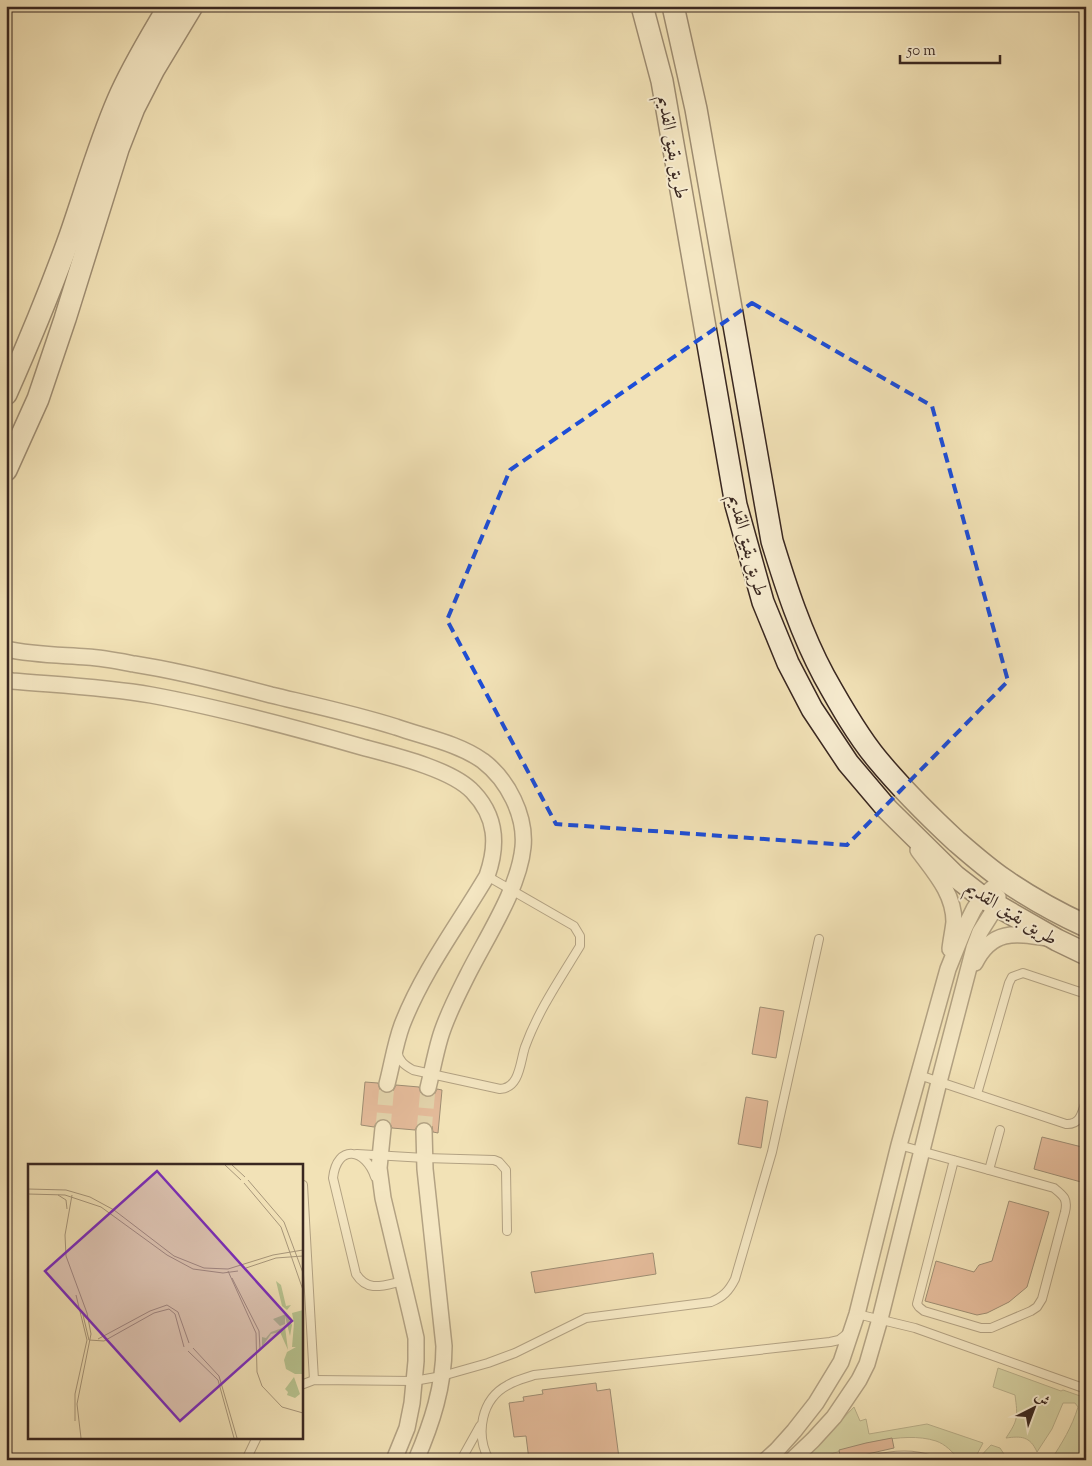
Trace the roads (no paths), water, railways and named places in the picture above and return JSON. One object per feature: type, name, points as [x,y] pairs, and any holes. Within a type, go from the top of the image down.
[{"type":"main road","points":[[6,394],[33,332],[70,236],[103,138],[119,98],[143,50],[169,6]]},
{"type":"main road","points":[[6,470],[38,399],[118,149],[134,108],[158,62],[192,6]]},
{"type":"main road","name":"طريق بقيق القديم","points":[[642,6],[662,81],[736,505],[763,602],[788,663],[812,709],[848,763],[887,809],[955,876],[989,901],[1057,940],[1086,954]]},
{"type":"main road","name":"طريق بقيق القديم","points":[[673,6],[696,109],[772,541],[785,585],[802,630],[823,675],[852,724],[876,758],[905,791],[969,852],[1003,879],[1086,926]]},
{"type":"street","points":[[6,649],[26,653],[90,657],[126,663],[212,680],[374,720],[470,753],[484,762],[498,775],[518,810],[523,826],[524,846],[511,890],[440,1036],[430,1081]]},
{"type":"street","points":[[6,679],[108,689],[186,702],[282,725],[387,754],[442,772],[473,791],[484,804],[492,821],[495,841],[492,862],[487,876],[430,967],[414,997],[402,1026],[387,1084]]},
{"type":"street","points":[[887,809],[940,880],[948,894],[954,922],[948,969]]},
{"type":"street","points":[[779,1456],[834,1417],[859,1380],[873,1346],[964,984],[989,901],[1003,879]]},
{"type":"street","points":[[779,1456],[816,1403],[841,1362],[855,1321],[948,969],[974,909],[989,901]]},
{"type":"street","points":[[964,984],[983,950],[992,941],[1002,936],[1020,934],[1057,940]]},
{"type":"street","points":[[383,1128],[379,1168],[382,1198],[416,1338],[412,1403],[406,1428],[394,1460]]},
{"type":"street","points":[[416,1460],[435,1411],[442,1376],[444,1346],[425,1169],[424,1131]]},
{"type":"lane","points":[[396,1047],[398,1058],[402,1063],[430,1081],[500,1089],[509,1088],[516,1080],[525,1048],[535,1023],[580,946],[580,936],[574,926],[487,876]]},
{"type":"lane","points":[[302,1385],[314,1380],[414,1381],[442,1376],[515,1353],[586,1318],[711,1302],[721,1298],[729,1290],[735,1279],[772,1152],[819,939]]},
{"type":"lane","points":[[977,1094],[1008,983],[1012,977],[1023,973],[1086,994]]},
{"type":"lane","points":[[919,1075],[1066,1124],[1076,1123],[1080,1119],[1086,1101]]},
{"type":"lane","points":[[989,1170],[1000,1130]]},
{"type":"lane","points":[[900,1145],[922,1151],[954,1160],[989,1170],[1054,1188],[1064,1197],[1067,1204],[1042,1299],[1037,1307],[1031,1311],[990,1328],[981,1328],[924,1311],[917,1304],[954,1160]]},
{"type":"lane","points":[[350,1154],[358,1155],[367,1161],[373,1170],[382,1198]]},
{"type":"lane","points":[[403,1281],[369,1286],[359,1280],[356,1274],[333,1178],[337,1162],[342,1156],[350,1154],[381,1155],[494,1160],[499,1162],[506,1170],[507,1231]]},
{"type":"lane","points":[[303,1185],[314,1380]]},
{"type":"lane","points":[[489,1460],[481,1436],[484,1412],[497,1393],[508,1385],[534,1375],[830,1342],[846,1336],[855,1321],[880,1319],[915,1328],[1086,1389]]},
{"type":"lane","points":[[461,1460],[482,1424]]},
{"type":"lane","points":[[246,1460],[257,1438]]},
{"type":"lane","points":[[871,1460],[902,1455],[919,1456],[932,1460]]},
{"type":"tunnel","points":[[383,1128],[387,1084]]},
{"type":"tunnel","points":[[424,1131],[428,1088]]}]
